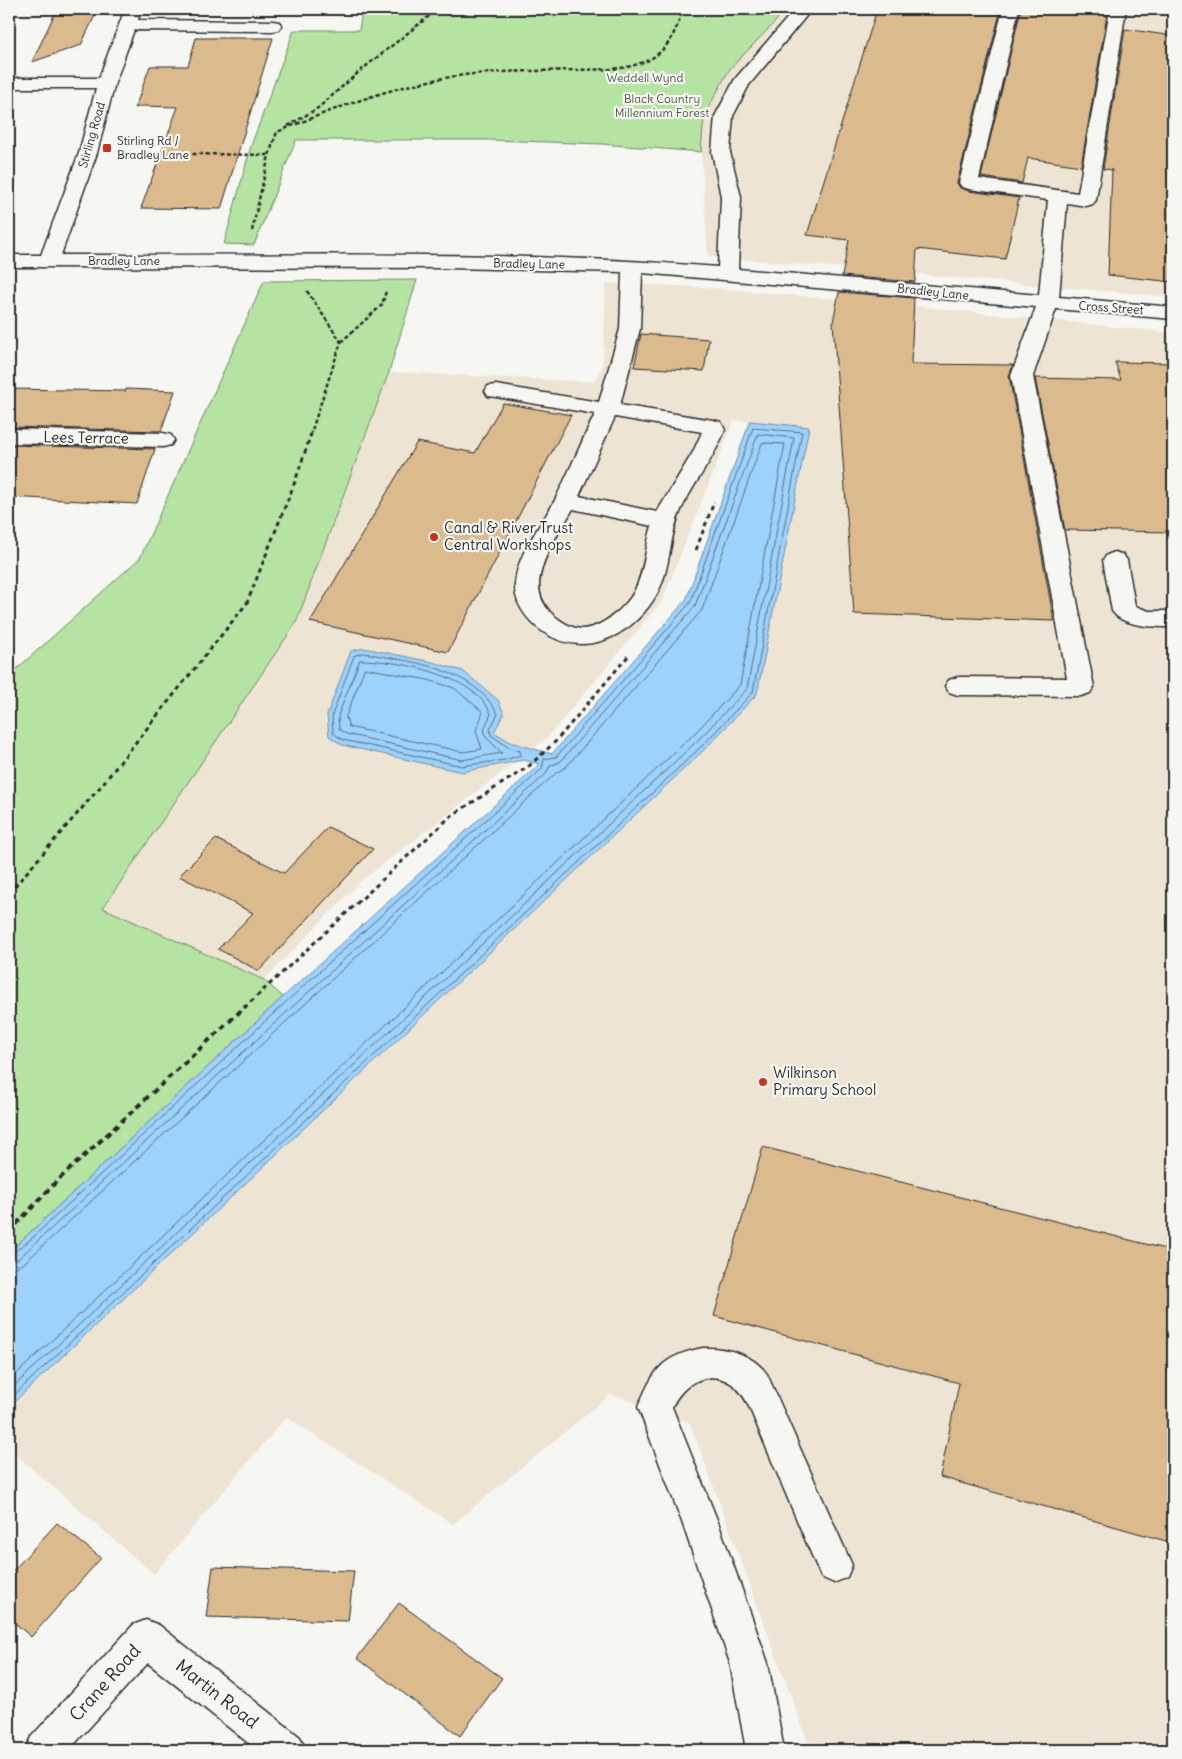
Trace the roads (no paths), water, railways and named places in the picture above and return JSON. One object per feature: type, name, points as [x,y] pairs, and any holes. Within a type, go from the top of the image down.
[{"type":"street","points":[[728,274],[731,196],[721,152],[724,116],[741,82],[804,9]]},
{"type":"street","points":[[1011,9],[969,183],[1086,200],[1118,9]]},
{"type":"street","points":[[130,17],[274,26]]},
{"type":"street","name":"Stirling Road","points":[[50,261],[88,153],[106,83],[130,17]]},
{"type":"street","points":[[9,83],[106,83]]},
{"type":"street","points":[[958,686],[1081,687],[1022,376],[1048,303],[1058,196]]},
{"type":"street","name":"Bradley Lane","points":[[9,261],[245,260],[632,266],[1048,303]]},
{"type":"street","points":[[496,392],[608,409],[713,427],[712,435],[664,521],[650,584],[631,612],[613,626],[599,633],[582,637],[565,633],[540,615],[529,601],[527,586],[530,570],[566,500],[608,409],[630,329],[632,266]]},
{"type":"street","name":"Cross Street","points":[[1048,303],[1173,313]]},
{"type":"street","name":"Lees Terrace","points":[[9,436],[163,440]]},
{"type":"street","points":[[566,500],[664,521]]},
{"type":"street","points":[[1115,560],[1124,611],[1146,619],[1173,619]]},
{"type":"street","points":[[765,1750],[749,1663],[700,1522],[655,1407],[668,1381],[686,1367],[714,1362],[742,1371],[754,1384],[764,1402],[834,1564]]},
{"type":"street","name":"Crane Road","points":[[44,1750],[146,1638]]},
{"type":"street","name":"Martin Road","points":[[146,1638],[287,1750]]},
{"type":"water","points":[[750,421],[809,427],[757,694],[707,747],[9,1407],[9,1252],[283,997],[540,764],[523,760],[462,772],[342,745],[329,736],[327,715],[351,651],[364,648],[432,662],[463,671],[498,700],[504,714],[494,732],[510,742],[552,754],[686,600]]},
{"type":"place","name":"Stirling Rd / Bradley Lane","points":[[107,148]]},
{"type":"place","name":"Canal & River Trust Central Workshops","points":[[434,537]]},
{"type":"place","name":"Wilkinson Primary School","points":[[763,1082]]},
{"type":"park label","name":"Weddell Wynd","points":[[645,78]]},
{"type":"park label","name":"Black Country Millennium Forest","points":[[662,106]]}]
